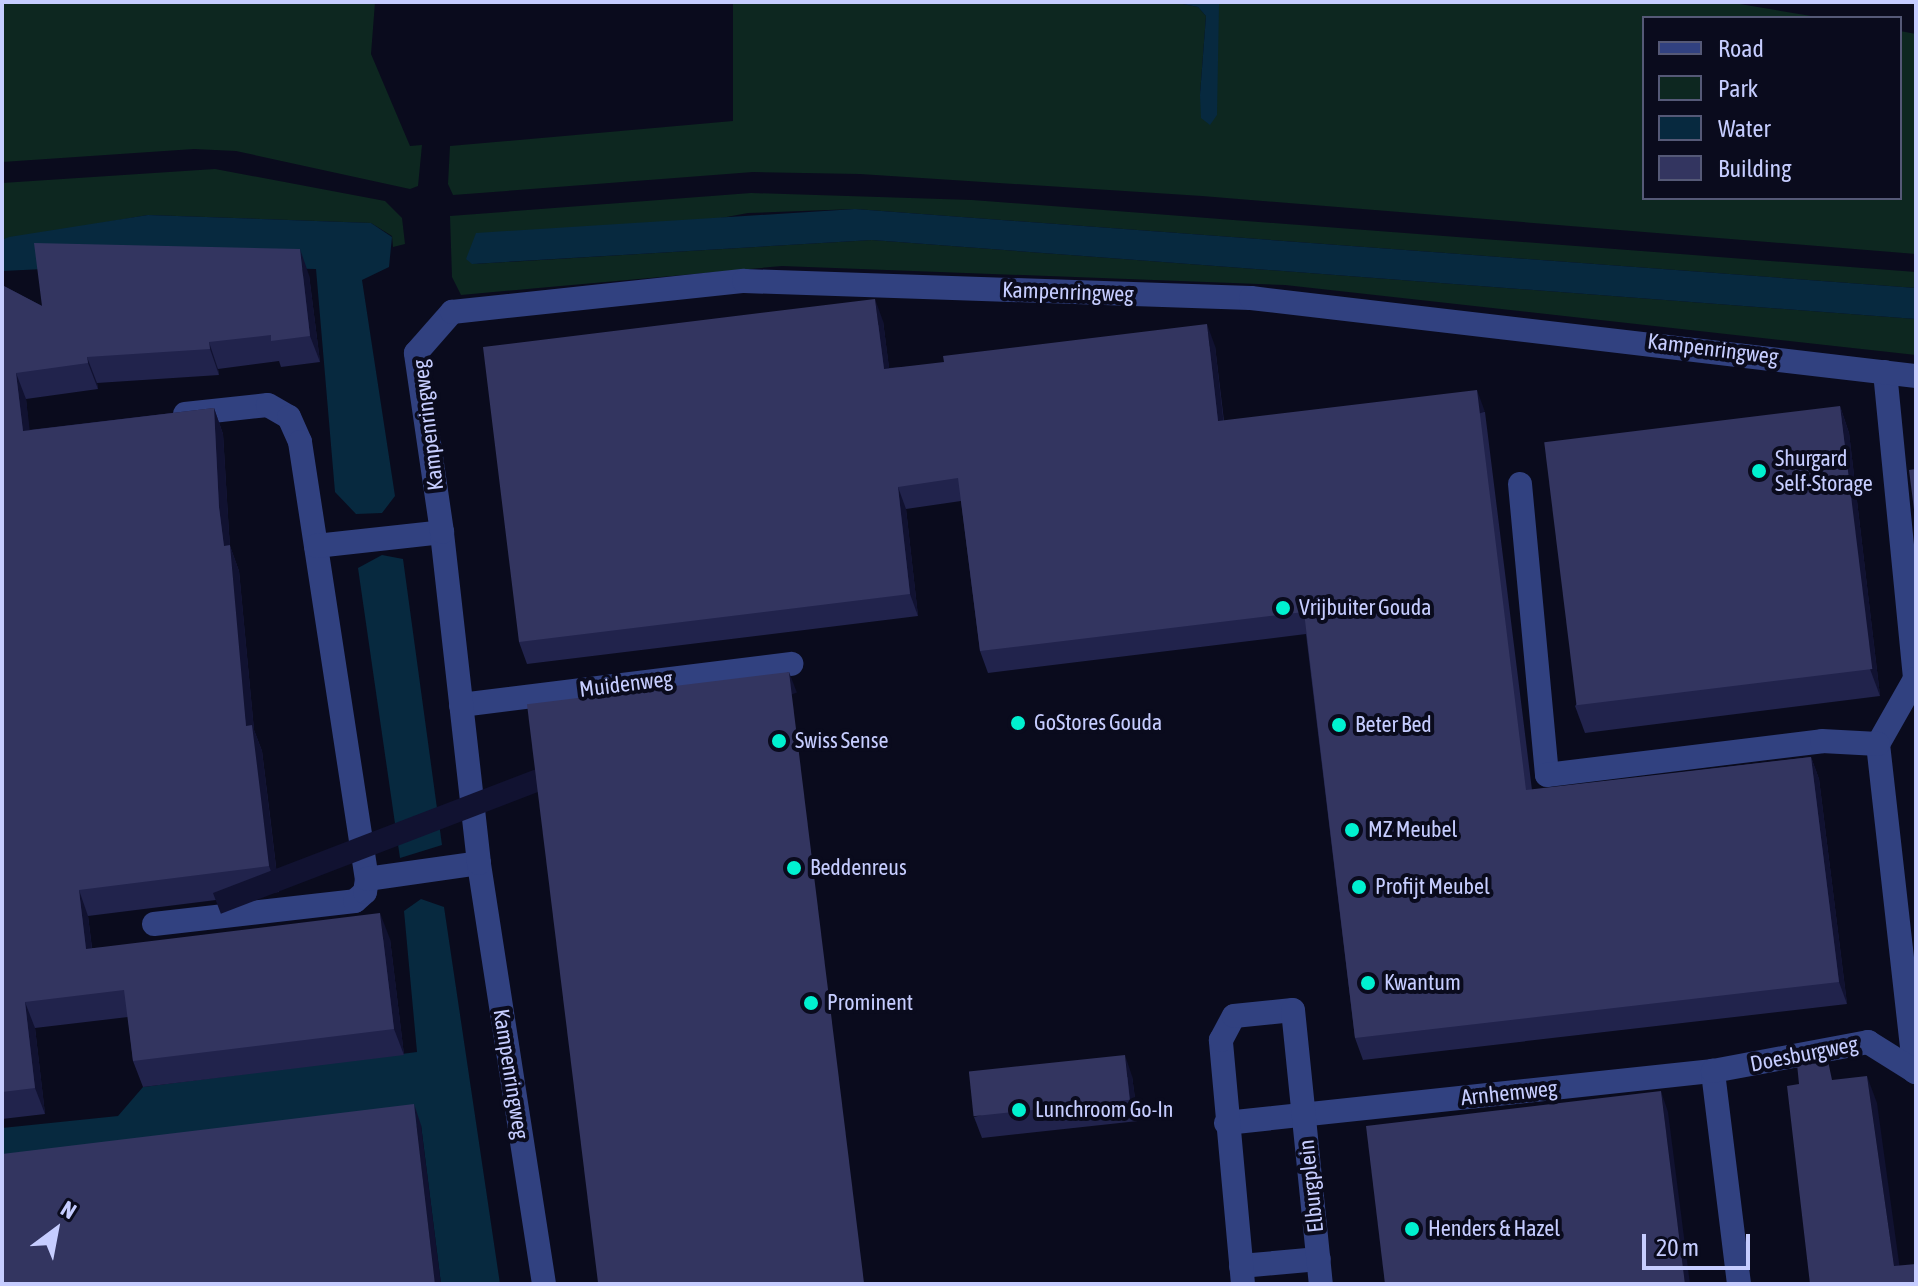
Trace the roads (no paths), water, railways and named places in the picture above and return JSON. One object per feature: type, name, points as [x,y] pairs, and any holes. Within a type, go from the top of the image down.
[{"type":"street","name":"Kampenringweg","points":[[544,1284],[479,863],[442,532],[416,353],[452,312],[744,281],[1251,298],[1916,376]]},
{"type":"street","points":[[1520,484],[1547,775],[1822,741],[1878,744],[1915,679],[1885,372]]},
{"type":"street","points":[[154,924],[355,901],[365,892],[367,879],[300,442],[289,417],[268,405],[164,416]]},
{"type":"street","points":[[316,546],[442,532]]},
{"type":"street","name":"Muidenweg","points":[[461,705],[791,664]]},
{"type":"street","name":"Doesburgweg","points":[[1878,744],[1915,1072]]},
{"type":"street","points":[[367,879],[479,863]]},
{"type":"street","name":"Elburgplein","points":[[1319,1259],[1242,1275],[1226,1123],[1221,1040],[1234,1016],[1293,1010],[1319,1259],[1321,1284]]},
{"type":"street","name":"Doesburgweg","points":[[1713,1071],[1868,1042],[1915,1072]]},
{"type":"street","points":[[1713,1071],[1739,1284]]},
{"type":"street","name":"Arnhemweg","points":[[1304,1114],[1713,1071]]},
{"type":"street","name":"Elburgplein","points":[[1226,1123],[1304,1114]]},
{"type":"water","points":[[1173,2],[1219,4],[1217,115],[1210,125],[1201,118],[1200,95],[1206,16],[1198,7]]},
{"type":"water","points":[[855,209],[1916,288],[1916,319],[872,240],[472,264],[466,259],[476,233]]},
{"type":"water","points":[[148,215],[371,223],[392,237],[389,267],[362,280],[395,496],[382,513],[356,514],[335,492],[316,269],[44,263],[44,269],[2,271],[2,240],[9,237]]},
{"type":"water","points":[[382,555],[403,559],[442,845],[400,858],[358,568]]},
{"type":"water","points":[[421,899],[444,907],[500,1284],[441,1284],[421,1125],[2,1176],[2,1128],[118,1116],[143,1087],[417,1052],[404,911]]},
{"type":"place","name":"Shurgard Self-Storage","points":[[1759,471]]},
{"type":"place","name":"Vrijbuiter Gouda","points":[[1283,608]]},
{"type":"place","name":"GoStores Gouda","points":[[1018,723]]},
{"type":"place","name":"Beter Bed","points":[[1339,725]]},
{"type":"place","name":"Swiss Sense","points":[[779,741]]},
{"type":"place","name":"MZ Meubel","points":[[1352,830]]},
{"type":"place","name":"Beddenreus","points":[[794,868]]},
{"type":"place","name":"Profijt Meubel","points":[[1359,887]]},
{"type":"place","name":"Kwantum","points":[[1368,983]]},
{"type":"place","name":"Prominent","points":[[811,1003]]},
{"type":"place","name":"Lunchroom Go-In","points":[[1019,1110]]},
{"type":"place","name":"Henders & Hazel","points":[[1412,1229]]}]
